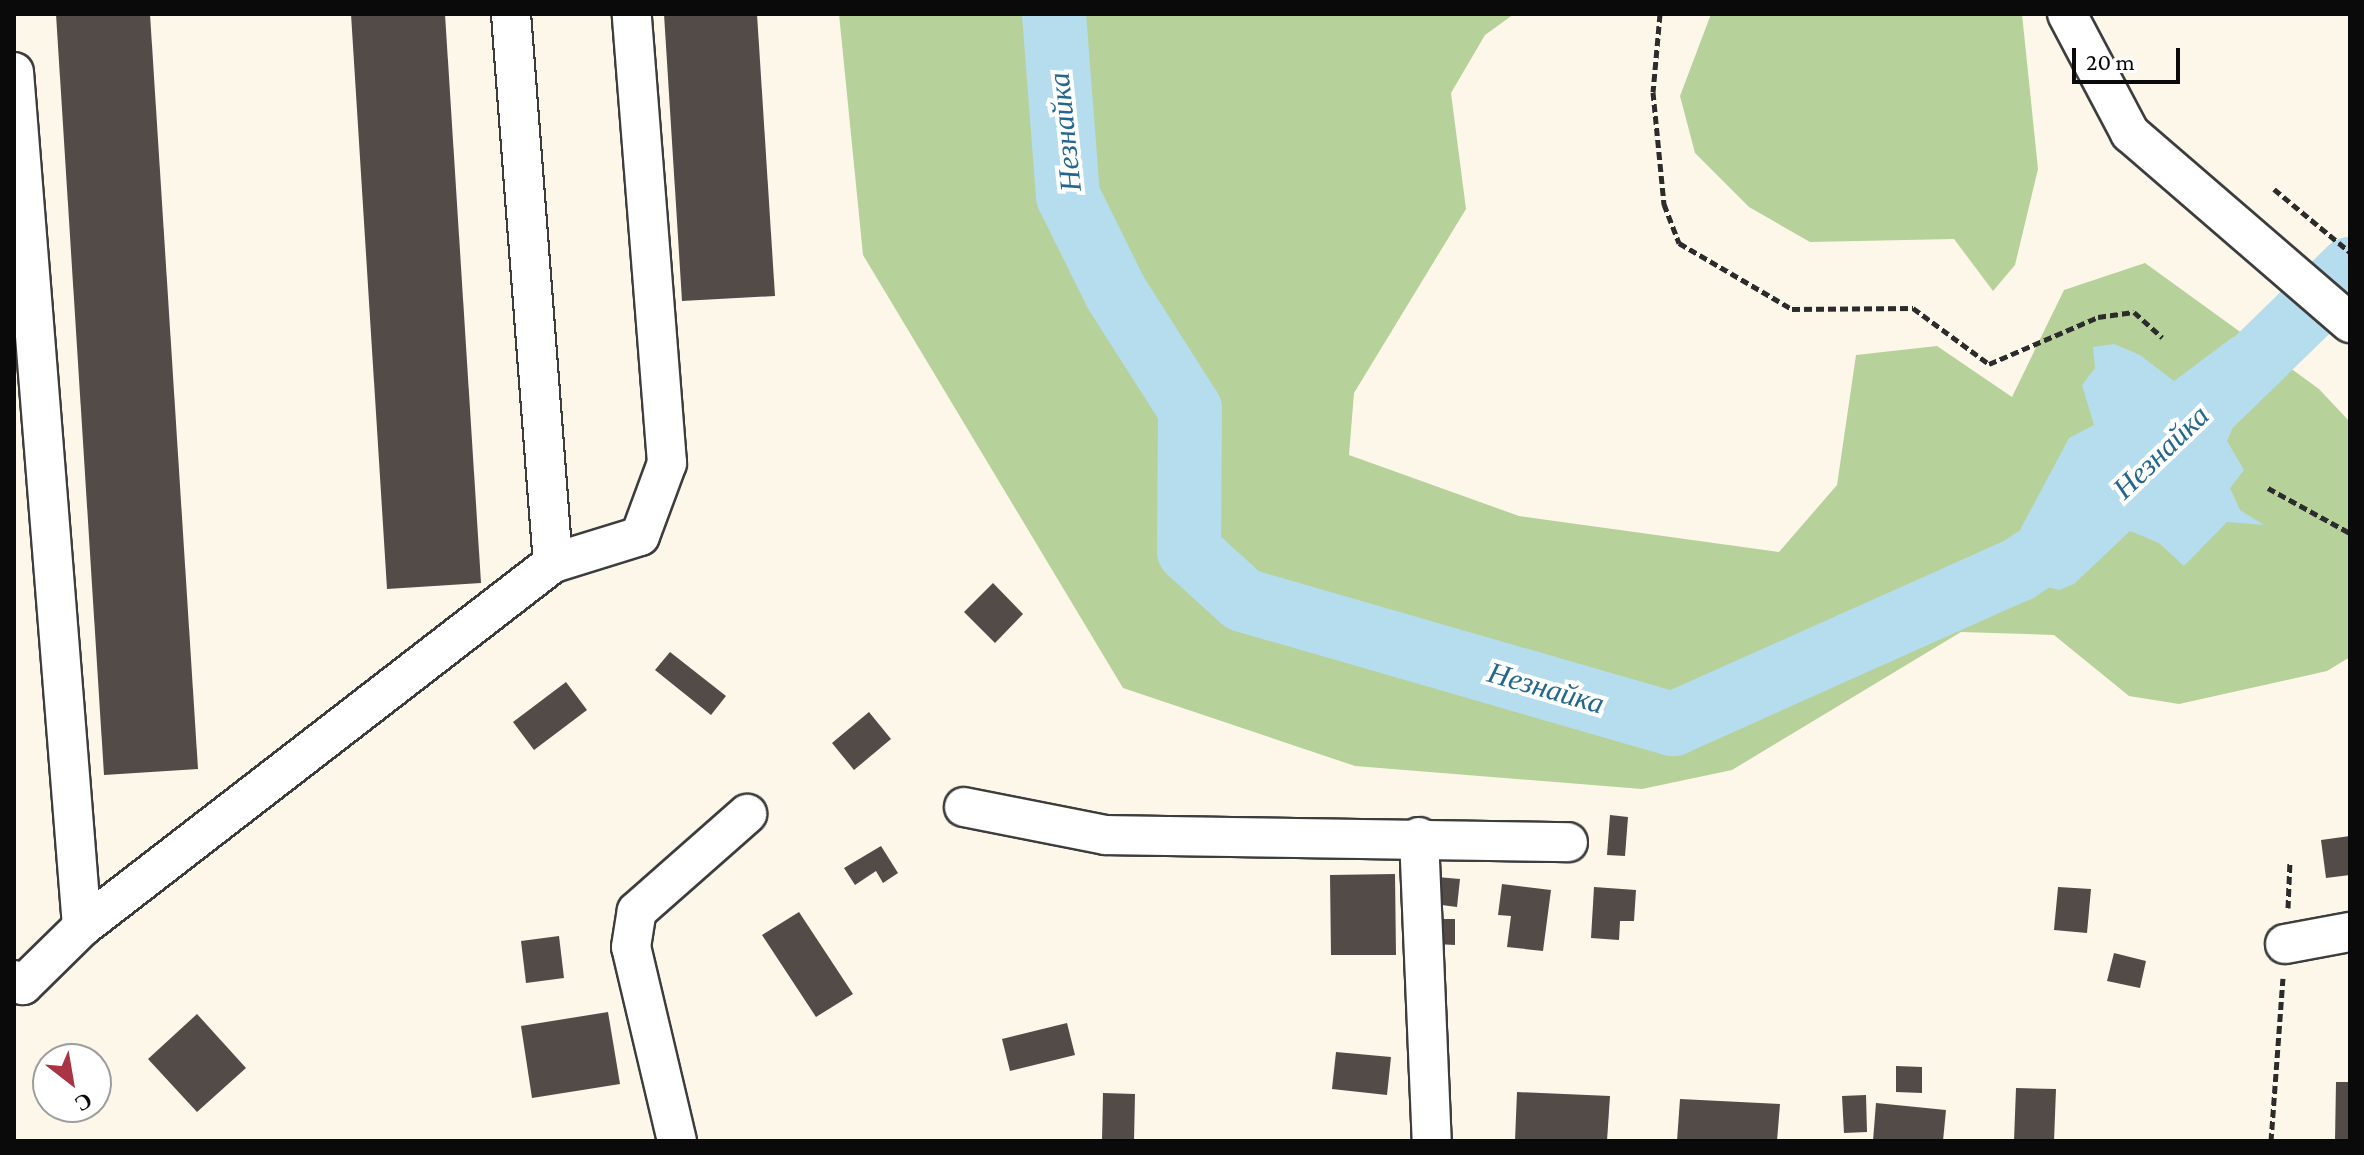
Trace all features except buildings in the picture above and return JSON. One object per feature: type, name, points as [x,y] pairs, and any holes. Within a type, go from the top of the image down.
[{"type":"street","points":[[511,14],[553,563]]},
{"type":"street","points":[[17,986],[82,927],[553,563],[640,536],[667,463],[632,14]]},
{"type":"street","points":[[2067,14],[2130,133],[2350,323]]},
{"type":"street","points":[[14,72],[82,927]]},
{"type":"street","points":[[964,807],[1105,835],[1419,837],[1568,842]]},
{"type":"street","points":[[677,1141],[631,947],[637,911],[747,814]]},
{"type":"street","points":[[1419,837],[1432,1141]]},
{"type":"street","points":[[2285,944],[2350,932]]},
{"type":"path","points":[[1660,14],[1653,92],[1664,204],[1679,243],[1792,309],[1913,308],[1989,364],[2098,317],[2134,312],[2162,337]]},
{"type":"path","points":[[2274,189],[2350,252]]},
{"type":"path","points":[[2268,488],[2350,533]]},
{"type":"path","points":[[2271,1141],[2290,861]]},
{"type":"green space","points":[[839,14],[1514,14],[1485,35],[1451,93],[1466,209],[1354,393],[1349,455],[1519,516],[1779,552],[1837,485],[1856,355],[1937,346],[2012,397],[2064,290],[2145,263],[2319,389],[2350,422],[2350,657],[2327,671],[2179,704],[2129,696],[2054,635],[1961,632],[1732,770],[1642,789],[1355,766],[1123,688],[863,255]]},
{"type":"green space","points":[[1711,14],[2022,14],[2038,169],[2015,265],[1993,291],[1954,239],[1810,242],[1749,207],[1695,153],[1680,96]]},
{"type":"water","points":[[2233,337],[2262,358],[2227,441],[2244,470],[2230,488],[2240,510],[2264,525],[2227,522],[2184,566],[2159,543],[2130,531],[2074,584],[2059,590],[2032,583],[2018,570],[2021,528],[2069,438],[2094,425],[2082,385],[2095,368],[2093,347],[2114,344],[2140,355],[2174,381]]},
{"type":"waterway","name":"Незнайка","points":[[1054,14],[1068,196],[1116,293],[1190,409],[1189,551],[1243,600],[1673,724],[2018,570],[2090,522]]},
{"type":"waterway","name":"Незнайка","points":[[2197,418],[2350,269]]}]
